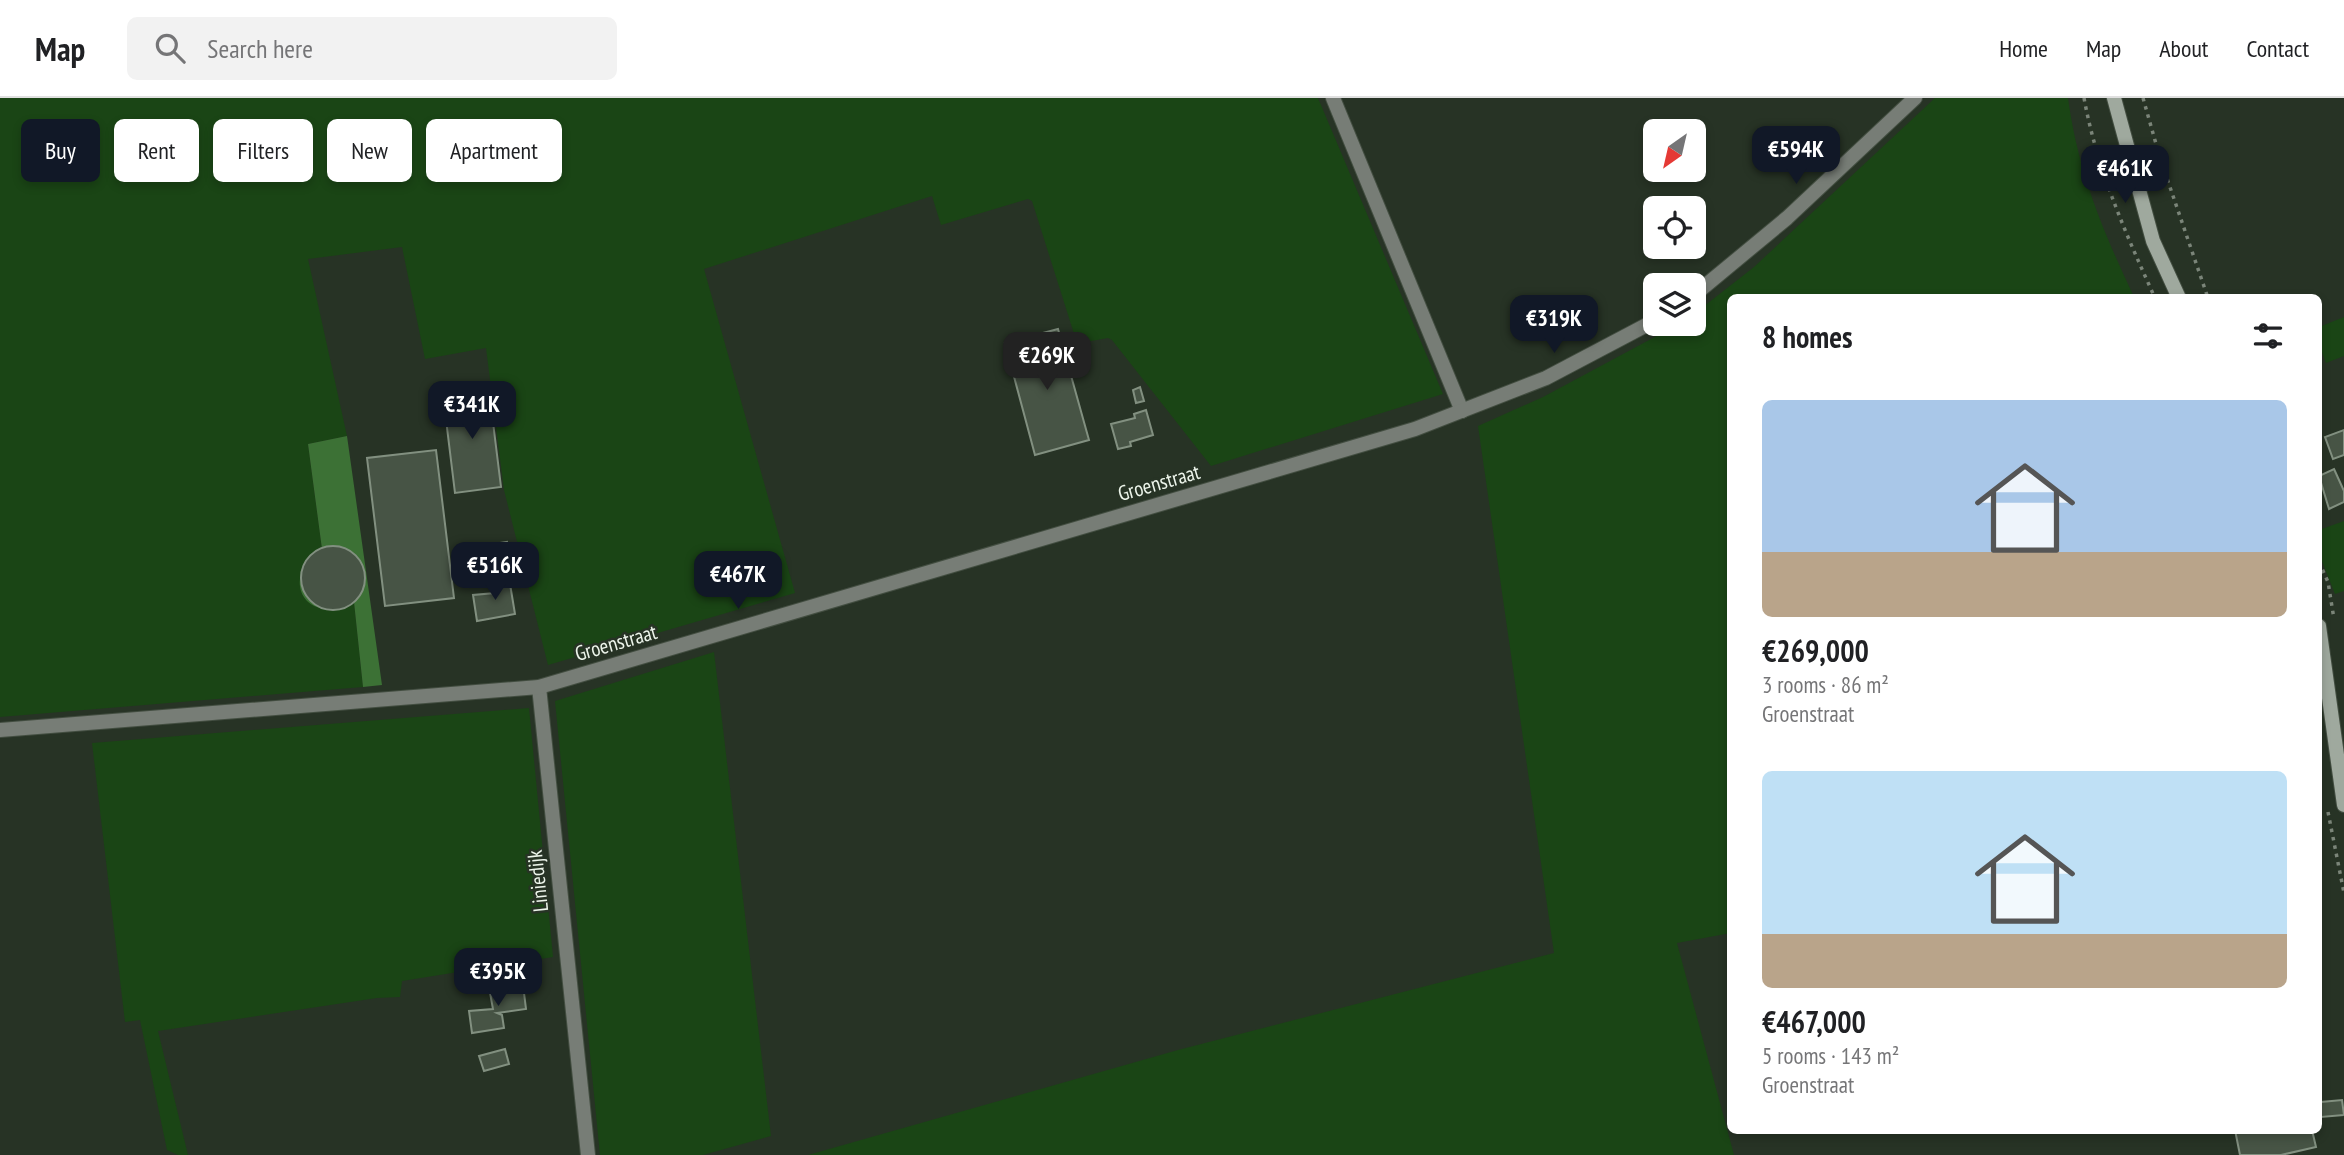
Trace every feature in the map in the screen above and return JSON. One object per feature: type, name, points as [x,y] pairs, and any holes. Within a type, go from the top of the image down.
[{"type":"street","points":[[1333,98],[1462,411]]},
{"type":"street","points":[[1706,285],[1787,218],[1915,98]]},
{"type":"street","points":[[2113,98],[2154,241],[2177,294]]},
{"type":"street","name":"Groenstraat","points":[[0,730],[539,687],[1415,429],[1546,378],[1643,327]]},
{"type":"street","points":[[2322,647],[2344,805]]},
{"type":"street","name":"Liniedijk","points":[[539,687],[588,1155]]},
{"type":"path","points":[[2084,98],[2091,136],[2113,206],[2153,294]]},
{"type":"path","points":[[2143,98],[2160,158],[2207,294]]},
{"type":"path","points":[[2328,807],[2344,893]]},
{"type":"green space","points":[[0,98],[1318,98],[1443,394],[1211,466],[1112,340],[1108,338],[1080,343],[1076,340],[1032,201],[1028,199],[941,225],[932,196],[704,269],[795,593],[548,665],[504,490],[486,348],[425,359],[402,247],[308,259],[347,436],[308,444],[322,549],[305,561],[300,577],[331,610],[354,602],[363,687],[0,717]]},
{"type":"green space","points":[[1935,98],[2068,98],[2078,151],[2093,201],[2133,294],[1727,294],[1727,934],[1677,943],[1734,1155],[808,1155],[1178,1050],[1554,953],[1478,426],[1543,397],[1657,336],[1706,336],[1706,305],[1754,267]]},
{"type":"green space","points":[[2344,317],[2344,356],[2326,363],[2322,353],[2322,326]]},
{"type":"green space","points":[[347,436],[382,685],[363,687],[354,602],[334,609],[315,606],[307,601],[300,583],[305,564],[322,549],[308,444]]},
{"type":"green space","points":[[2344,521],[2344,591],[2335,594],[2322,562],[2322,529]]},
{"type":"green space","points":[[714,652],[771,1136],[703,1155],[600,1155],[555,701]]},
{"type":"green space","points":[[529,708],[553,957],[402,981],[400,997],[377,998],[158,1031],[188,1155],[178,1155],[167,1150],[140,1020],[125,1022],[92,743]]},
{"type":"building","points":[[1058,329],[1089,440],[1035,455],[1005,343]]},
{"type":"building","points":[[1140,387],[1144,401],[1136,403],[1133,390]]},
{"type":"building","points":[[489,390],[501,487],[455,493],[443,395]]},
{"type":"building","points":[[1146,410],[1153,435],[1118,449],[1111,424],[1135,418],[1134,414]]},
{"type":"building","points":[[2344,430],[2344,455],[2333,459],[2325,437]]},
{"type":"building","points":[[436,450],[454,598],[385,606],[367,458]]},
{"type":"building","points":[[2334,469],[2344,491],[2344,502],[2329,509],[2322,486],[2322,475]]},
{"type":"building","points":[[507,542],[509,556],[495,557],[493,544]]},
{"type":"building","points":[[327,546],[339,546],[356,555],[363,566],[363,590],[356,601],[339,610],[327,610],[315,605],[306,596],[301,584],[301,572],[306,560],[315,551]]},
{"type":"building","points":[[509,578],[515,614],[477,621],[473,595],[495,593],[494,580]]},
{"type":"building","points":[[523,985],[526,1009],[497,1013],[502,1015],[504,1028],[472,1033],[469,1011],[493,1009],[489,987]]},
{"type":"building","points":[[505,1049],[509,1064],[484,1071],[479,1056]]},
{"type":"building","points":[[2342,1100],[2344,1115],[2322,1117],[2322,1102]]},
{"type":"building","points":[[2236,1134],[2313,1134],[2316,1147],[2281,1155],[2240,1155]]}]
